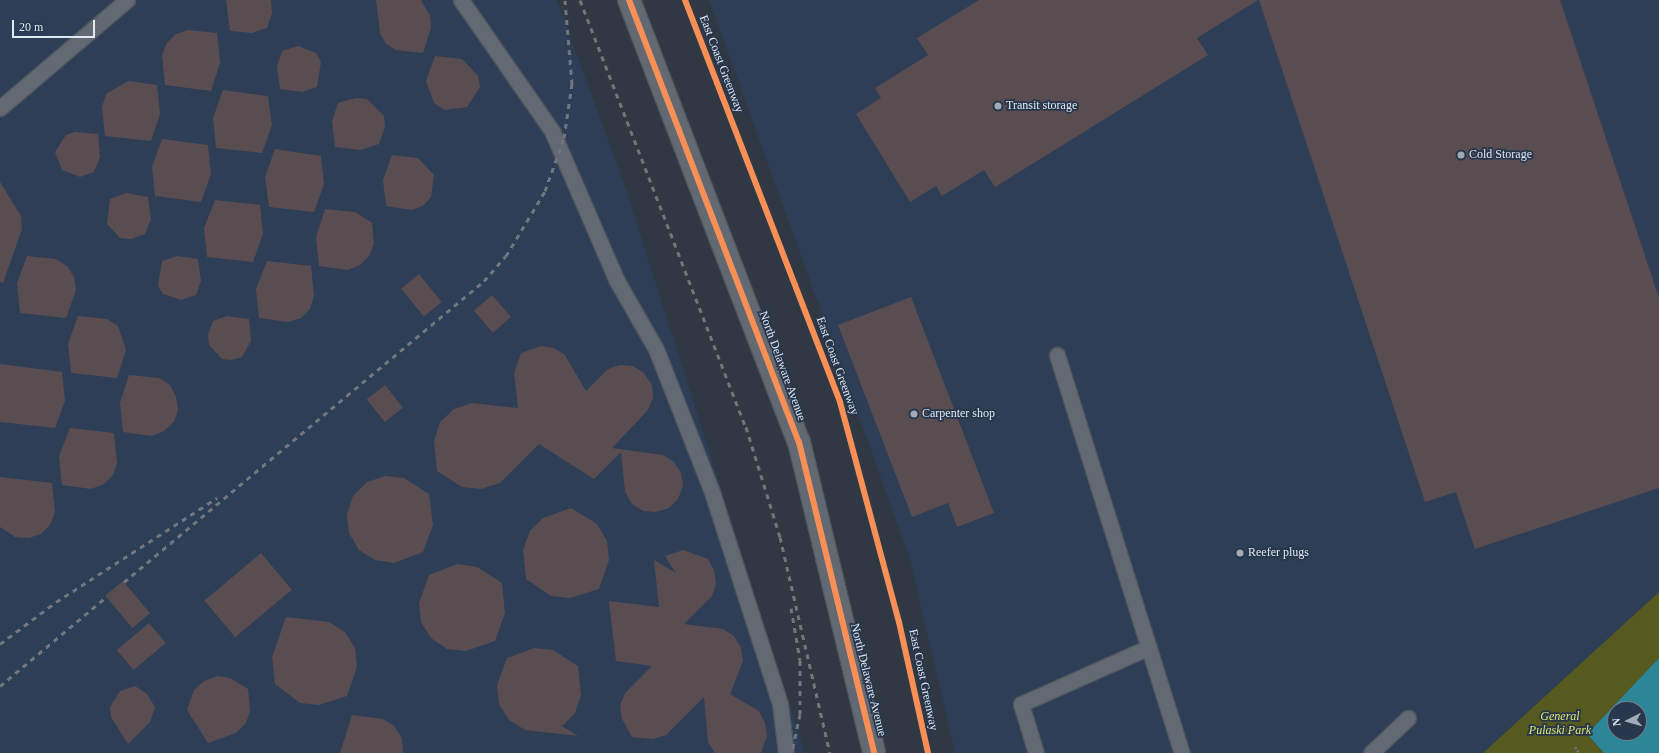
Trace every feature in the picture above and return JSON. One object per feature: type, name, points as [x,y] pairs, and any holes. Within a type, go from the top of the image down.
[{"type":"street","name":"North Delaware Avenue","points":[[629,0],[799,442],[874,753]]},
{"type":"lane","points":[[0,108],[127,0]]},
{"type":"lane","points":[[461,0],[552,131],[617,281],[656,349],[710,489],[780,704],[786,753]]},
{"type":"lane","points":[[1057,355],[1182,753]]},
{"type":"lane","points":[[1036,753],[1021,704],[1149,647]]},
{"type":"lane","points":[[1371,753],[1408,718]]},
{"type":"path","points":[[1575,747],[1580,753]]},
{"type":"shaded area","points":[[0,0],[557,0],[626,189],[805,753],[0,753]]},
{"type":"shaded area","points":[[709,0],[1659,0],[1659,592],[1483,753],[955,753],[909,556]]},
{"type":"shaded area","points":[[1659,658],[1659,753],[1604,753],[1587,734],[1607,713],[1607,741],[1647,741],[1647,701],[1618,701]]},
{"type":"green space","name":"General Pulaski Park","points":[[1659,592],[1659,658],[1618,701],[1607,701],[1607,713],[1587,734],[1604,753],[1483,753]]},
{"type":"building","points":[[226,0],[271,0],[272,13],[267,28],[252,33],[230,31]]},
{"type":"building","points":[[376,0],[421,0],[430,16],[431,28],[423,53],[396,50],[386,44],[380,33]]},
{"type":"building","name":"Transit storage","points":[[979,0],[1258,0],[1197,38],[1208,55],[995,187],[984,170],[942,196],[936,186],[910,202],[856,114],[881,98],[875,88],[928,55],[917,38]]},
{"type":"building","name":"Cold Storage","points":[[1259,0],[1560,0],[1659,298],[1659,488],[1475,549],[1456,492],[1425,502]]},
{"type":"building","points":[[188,30],[217,33],[220,63],[211,91],[165,85],[162,55],[167,43],[176,34]]},
{"type":"building","points":[[298,46],[316,53],[321,62],[317,87],[302,92],[280,89],[277,66],[282,51]]},
{"type":"building","points":[[435,56],[462,59],[478,76],[480,87],[467,107],[444,110],[434,103],[426,81]]},
{"type":"building","points":[[128,81],[157,85],[160,114],[151,141],[105,136],[102,107],[106,94]]},
{"type":"building","points":[[223,90],[268,96],[272,125],[262,153],[216,148],[213,118]]},
{"type":"building","points":[[356,98],[367,99],[384,116],[385,127],[379,144],[361,150],[335,147],[332,121],[338,103]]},
{"type":"building","points":[[75,132],[98,134],[100,157],[94,172],[80,177],[62,170],[55,152],[66,135]]},
{"type":"building","points":[[162,139],[208,145],[211,174],[201,202],[155,196],[152,167]]},
{"type":"building","points":[[275,149],[321,156],[324,184],[314,212],[269,207],[265,177]]},
{"type":"building","points":[[392,155],[418,158],[434,175],[431,197],[423,206],[412,210],[386,206],[383,180]]},
{"type":"building","points":[[0,182],[21,216],[22,229],[3,283],[0,282]]},
{"type":"building","points":[[126,193],[148,197],[151,219],[145,234],[131,239],[120,238],[107,224],[110,199]]},
{"type":"building","points":[[215,200],[260,205],[263,234],[253,262],[207,257],[204,228]]},
{"type":"building","points":[[325,209],[355,212],[372,223],[374,244],[369,256],[360,265],[348,270],[319,266],[316,237]]},
{"type":"building","points":[[27,256],[56,259],[67,266],[74,277],[76,290],[66,318],[20,313],[17,283]]},
{"type":"building","points":[[177,256],[198,259],[201,281],[196,295],[181,300],[163,294],[158,286],[162,261]]},
{"type":"building","points":[[267,261],[311,266],[314,296],[310,309],[301,318],[288,322],[259,318],[256,289]]},
{"type":"building","points":[[419,274],[442,302],[424,316],[401,288]]},
{"type":"building","points":[[492,295],[511,317],[493,333],[474,311]]},
{"type":"building","name":"Carpenter shop","points":[[911,297],[994,513],[957,527],[948,503],[912,517],[838,325]]},
{"type":"building","points":[[78,316],[107,319],[118,326],[126,350],[117,378],[71,373],[68,344]]},
{"type":"building","points":[[227,316],[249,319],[251,341],[242,357],[232,360],[222,359],[209,345],[208,335],[213,321]]},
{"type":"building","points":[[541,346],[554,348],[565,355],[586,391],[608,369],[620,365],[633,366],[644,373],[652,385],[653,398],[648,410],[612,448],[663,455],[674,462],[681,473],[683,486],[678,499],[669,508],[656,512],[643,511],[632,504],[625,492],[621,452],[594,479],[539,444],[500,483],[481,489],[462,487],[437,471],[434,441],[440,422],[454,409],[472,403],[518,408],[514,373],[521,353]]},
{"type":"building","points":[[0,364],[62,372],[65,401],[55,428],[0,422]]},
{"type":"building","points":[[129,375],[159,378],[170,385],[176,397],[178,410],[174,422],[164,431],[152,436],[123,432],[120,403]]},
{"type":"building","points":[[385,385],[403,408],[385,422],[367,399]]},
{"type":"building","points":[[70,428],[114,433],[117,463],[113,475],[104,484],[91,489],[62,485],[59,456]]},
{"type":"building","points":[[385,476],[404,478],[429,494],[433,525],[423,552],[394,563],[375,560],[359,550],[349,533],[347,514],[353,496],[367,482]]},
{"type":"building","points":[[0,477],[52,483],[55,512],[50,525],[41,534],[29,538],[15,537],[0,527]]},
{"type":"building","points":[[571,508],[597,524],[607,541],[609,560],[599,589],[570,598],[551,596],[526,579],[523,550],[530,531],[543,518]]},
{"type":"building","points":[[683,550],[708,559],[714,570],[716,584],[712,596],[684,624],[723,629],[734,636],[741,648],[743,661],[730,694],[759,711],[765,723],[767,736],[761,753],[715,753],[708,742],[704,697],[666,735],[653,739],[632,737],[622,719],[620,706],[625,693],[652,666],[616,661],[609,601],[659,607],[654,560],[676,573],[665,556]]},
{"type":"building","points":[[261,553],[292,590],[235,637],[204,601]]},
{"type":"building","points":[[457,564],[477,567],[502,583],[505,613],[495,641],[466,651],[447,649],[431,638],[421,622],[419,603],[429,575]]},
{"type":"building","points":[[123,581],[150,613],[132,628],[105,596]]},
{"type":"building","points":[[286,617],[329,622],[345,632],[355,648],[357,667],[347,696],[319,705],[300,703],[275,684],[272,657]]},
{"type":"building","points":[[149,623],[166,643],[134,670],[117,650]]},
{"type":"building","points":[[534,648],[553,650],[578,666],[581,695],[575,713],[562,726],[578,736],[525,730],[509,720],[499,704],[497,685],[507,658]]},
{"type":"building","points":[[217,676],[230,678],[248,689],[250,711],[246,723],[236,733],[208,743],[187,710],[194,690],[204,681]]},
{"type":"building","points":[[135,686],[147,694],[155,707],[150,722],[128,744],[111,717],[110,707],[120,691]]},
{"type":"building","points":[[352,715],[383,719],[394,726],[402,738],[403,753],[340,753]]},
{"type":"railway","points":[[124,582],[484,281],[506,256],[545,191],[564,138],[572,84],[565,0]]},
{"type":"railway","points":[[580,0],[746,427],[780,537],[830,753]]},
{"type":"railway","points":[[0,644],[56,602],[217,498]]},
{"type":"railway","points":[[0,686],[106,597]]},
{"type":"railway","points":[[791,608],[800,660],[800,714],[792,753]]},
{"type":"cycle path","points":[[629,0],[799,442],[874,753]]},
{"type":"cycle path","name":"East Coast Greenway","points":[[685,0],[840,402],[899,622],[928,753]]},
{"type":"place","name":"Transit storage","points":[[998,106]]},
{"type":"place","name":"Cold Storage","points":[[1461,155]]},
{"type":"place","name":"Carpenter shop","points":[[914,414]]},
{"type":"place","name":"Reefer plugs","points":[[1240,553]]}]
